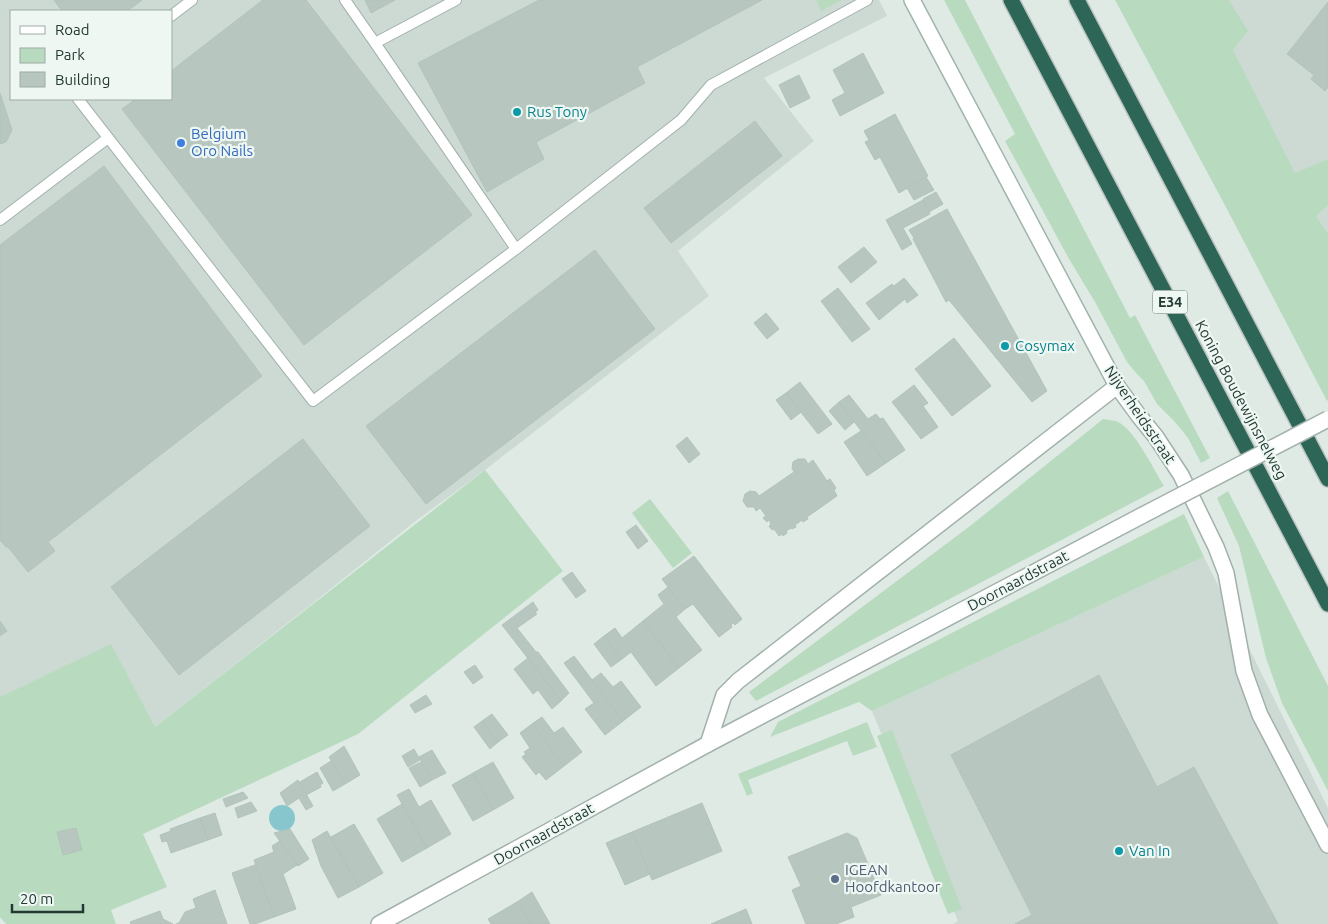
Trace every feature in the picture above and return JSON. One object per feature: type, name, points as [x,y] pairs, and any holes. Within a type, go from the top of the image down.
[{"type":"highway","name":"Koning Boudewijnsnelweg","points":[[1011,0],[1328,604]]},
{"type":"highway","points":[[1077,0],[1328,479]]},
{"type":"street","name":"Nijverheidsstraat","points":[[912,0],[1117,386],[1156,437],[1181,475],[1216,546],[1226,573],[1244,671],[1260,715],[1328,845]]},
{"type":"street","points":[[708,744],[724,695],[738,681],[1117,386]]},
{"type":"street","name":"Doornaardstraat","points":[[379,924],[708,744],[1328,418]]},
{"type":"lane","points":[[172,15],[192,0]]},
{"type":"lane","points":[[345,0],[516,249]]},
{"type":"lane","points":[[375,43],[456,0]]},
{"type":"lane","points":[[79,100],[313,402],[516,249],[681,120],[711,85],[867,0]]},
{"type":"lane","points":[[0,220],[108,138]]},
{"type":"shaded area","points":[[0,0],[879,0],[887,16],[764,78],[814,141],[678,251],[709,296],[485,470],[413,523],[155,727],[0,705]]},
{"type":"shaded area","points":[[1144,0],[1328,0],[1328,372]]},
{"type":"shaded area","points":[[1204,557],[1328,808],[1328,924],[953,924],[958,921],[872,711]]},
{"type":"green space","points":[[816,0],[842,0],[821,11]]},
{"type":"green space","points":[[944,0],[965,0],[1130,318],[1135,315],[1210,458],[1201,463],[1188,438],[1157,404],[1144,381],[1127,362],[1005,141],[1015,134]]},
{"type":"green space","points":[[1115,0],[1229,0],[1248,31],[1233,50],[1295,173],[1328,159],[1328,205],[1316,216],[1328,234],[1327,401],[1228,211]]},
{"type":"green space","points":[[1103,419],[1118,422],[1131,433],[1144,451],[1164,486],[756,701],[749,692],[970,526]]},
{"type":"green space","points":[[485,470],[563,571],[358,734],[143,834],[167,887],[111,910],[116,924],[6,924],[0,917],[0,697],[111,644],[155,727]]},
{"type":"green space","points":[[1228,491],[1328,686],[1328,791],[1282,703],[1266,658],[1239,546],[1217,498]]},
{"type":"green space","points":[[650,499],[692,553],[673,568],[632,513]]},
{"type":"green space","points":[[1184,514],[1204,557],[872,711],[859,702],[770,737],[778,722]]},
{"type":"green space","points":[[867,722],[877,747],[853,756],[847,741],[748,780],[753,793],[747,796],[738,774]]},
{"type":"green space","points":[[892,730],[962,909],[948,914],[877,736]]},
{"type":"water","points":[[282,805],[291,809],[295,818],[291,827],[282,831],[273,827],[269,818],[273,809]]},
{"type":"building","points":[[54,0],[142,0],[128,10],[61,10]]},
{"type":"building","points":[[263,0],[306,0],[472,215],[304,345],[122,109],[135,100],[172,100],[172,70]]},
{"type":"building","points":[[365,0],[395,0],[371,13]]},
{"type":"building","name":"Rus Tony","points":[[539,0],[762,0],[637,67],[645,83],[536,142],[544,159],[487,192],[418,63]]},
{"type":"building","points":[[1328,2],[1328,87],[1325,91],[1311,79],[1314,75],[1287,54]]},
{"type":"building","points":[[863,53],[884,93],[840,116],[832,100],[845,93],[833,70]]},
{"type":"building","points":[[799,75],[810,98],[790,108],[779,85]]},
{"type":"building","points":[[0,93],[12,130],[6,142],[0,144]]},
{"type":"building","points":[[895,114],[928,176],[899,193],[880,157],[875,160],[865,142],[869,140],[864,131]]},
{"type":"building","points":[[755,121],[782,156],[671,243],[644,208]]},
{"type":"building","points":[[104,166],[262,376],[48,542],[55,551],[28,572],[0,540],[0,245]]},
{"type":"building","points":[[926,177],[934,190],[914,200],[907,188]]},
{"type":"building","points":[[936,192],[943,204],[929,212],[923,199]]},
{"type":"building","points":[[923,200],[930,214],[903,228],[912,244],[902,250],[886,220]]},
{"type":"building","name":"Cosymax","points":[[947,209],[1047,391],[1032,402],[949,300],[946,302],[909,230]]},
{"type":"building","points":[[864,247],[877,262],[851,283],[838,267]]},
{"type":"building","points":[[595,250],[655,329],[426,504],[366,426]]},
{"type":"building","points":[[904,278],[918,295],[907,303],[905,299],[879,320],[866,303],[892,284],[894,286]]},
{"type":"building","points":[[838,288],[870,329],[852,342],[821,301]]},
{"type":"building","points":[[766,313],[779,329],[767,339],[754,323]]},
{"type":"building","points":[[954,338],[991,386],[952,416],[915,369]]},
{"type":"building","points":[[800,382],[832,424],[818,434],[786,393]]},
{"type":"building","points":[[914,385],[928,403],[923,406],[938,427],[921,439],[892,402]]},
{"type":"building","points":[[786,393],[801,412],[791,420],[776,400]]},
{"type":"building","points":[[849,395],[868,419],[876,414],[880,419],[883,418],[905,450],[886,463],[839,402]]},
{"type":"building","points":[[839,402],[854,422],[845,430],[829,411]]},
{"type":"building","points":[[861,431],[886,463],[867,476],[844,442]]},
{"type":"building","points":[[687,437],[700,454],[689,463],[676,446]]},
{"type":"building","points":[[303,439],[370,526],[179,675],[111,587]]},
{"type":"building","points":[[798,459],[805,459],[808,464],[813,460],[827,481],[830,479],[836,488],[834,490],[837,496],[807,517],[808,519],[803,522],[802,520],[795,525],[796,527],[786,531],[787,533],[783,536],[782,534],[779,536],[769,526],[771,524],[769,520],[767,522],[763,518],[766,516],[760,508],[756,511],[754,507],[747,507],[743,501],[745,494],[750,491],[756,492],[759,496],[794,472],[792,468],[793,462]]},
{"type":"building","points":[[636,525],[648,541],[638,549],[626,532]]},
{"type":"building","points":[[694,556],[742,619],[735,625],[733,623],[732,627],[719,637],[693,604],[685,609],[662,579]]},
{"type":"building","points":[[572,572],[586,591],[576,598],[562,579]]},
{"type":"building","points":[[668,587],[685,609],[676,617],[702,650],[679,668],[643,621],[664,604],[658,595]]},
{"type":"building","points":[[533,602],[538,610],[535,612],[537,614],[517,628],[569,693],[561,701],[502,625]]},
{"type":"building","points":[[0,621],[7,631],[0,636]]},
{"type":"building","points":[[643,621],[679,668],[656,686],[631,652],[622,659],[604,636],[615,628],[622,638]]},
{"type":"building","points":[[604,636],[622,659],[611,667],[594,644]]},
{"type":"building","points":[[574,656],[623,721],[605,735],[585,709],[594,703],[564,663]]},
{"type":"building","points":[[528,658],[561,701],[552,709],[538,690],[533,694],[514,669]]},
{"type":"building","points":[[475,665],[483,677],[473,684],[464,672]]},
{"type":"building","points":[[601,673],[613,687],[621,681],[641,707],[623,721],[592,680]]},
{"type":"building","name":"Van In","points":[[1099,675],[1157,787],[1194,767],[1278,924],[1015,924],[1032,915],[951,755]]},
{"type":"building","points":[[426,695],[432,704],[415,713],[410,705]]},
{"type":"building","points":[[492,714],[508,735],[498,742],[482,721]]},
{"type":"building","points":[[542,717],[554,733],[563,727],[582,752],[564,766],[532,724]]},
{"type":"building","points":[[482,721],[498,742],[490,749],[474,727]]},
{"type":"building","points":[[532,724],[564,766],[546,780],[539,772],[536,775],[522,757],[526,754],[524,752],[530,748],[520,733]]},
{"type":"building","points":[[344,746],[360,775],[345,784],[329,757]]},
{"type":"building","points":[[414,749],[420,760],[408,767],[402,756]]},
{"type":"building","points":[[432,750],[446,773],[432,780],[419,757]]},
{"type":"building","points":[[331,761],[345,784],[333,791],[320,768]]},
{"type":"building","points":[[421,762],[432,780],[420,787],[409,768]]},
{"type":"building","points":[[493,762],[514,798],[493,810],[473,773]]},
{"type":"building","points":[[317,772],[323,783],[320,785],[321,787],[306,795],[300,782]]},
{"type":"building","points":[[473,773],[493,810],[473,821],[452,785]]},
{"type":"building","points":[[298,780],[313,806],[306,810],[299,798],[287,806],[280,793]]},
{"type":"building","points":[[409,789],[419,807],[431,800],[451,834],[427,848],[397,795]]},
{"type":"building","points":[[243,792],[248,798],[226,807],[223,799]]},
{"type":"building","points":[[251,802],[257,811],[238,818],[235,808]]},
{"type":"building","points":[[702,803],[722,851],[652,880],[632,832]]},
{"type":"building","points":[[402,804],[427,848],[402,862],[377,819]]},
{"type":"building","points":[[215,813],[222,835],[208,840],[200,818]]},
{"type":"building","points":[[200,818],[208,840],[171,853],[167,841],[162,842],[160,835],[171,831],[170,829]]},
{"type":"building","points":[[354,824],[383,873],[359,887],[331,837]]},
{"type":"building","points":[[76,828],[82,850],[63,855],[57,832]]},
{"type":"building","points":[[290,829],[309,859],[298,866],[274,833]]},
{"type":"building","points":[[327,831],[359,887],[338,898],[321,866],[312,840]]},
{"type":"building","points":[[632,832],[650,874],[625,885],[606,843]]},
{"type":"building","points":[[847,833],[857,838],[881,895],[851,907],[854,917],[836,924],[806,924],[792,890],[801,886],[788,857]]},
{"type":"building","points":[[280,841],[297,865],[283,874],[296,909],[274,917],[254,860],[274,852],[272,846]]},
{"type":"building","points":[[255,865],[274,917],[250,924],[232,873]]},
{"type":"building","points":[[215,890],[227,924],[176,924],[179,923],[185,912],[196,908],[193,899]]},
{"type":"building","points":[[532,892],[550,924],[531,924],[517,902]]},
{"type":"building","points":[[517,902],[531,924],[491,924],[488,919]]},
{"type":"building","points":[[746,909],[752,924],[711,924]]},
{"type":"building","points":[[160,911],[163,919],[173,924],[131,924],[130,922]]},
{"type":"place","name":"Rus Tony","points":[[517,112]]},
{"type":"place","name":"Belgium Oro Nails","points":[[181,143]]},
{"type":"place","name":"Cosymax","points":[[1005,346]]},
{"type":"place","name":"Van In","points":[[1119,851]]},
{"type":"place","name":"IGEAN Hoofdkantoor","points":[[835,879]]}]
